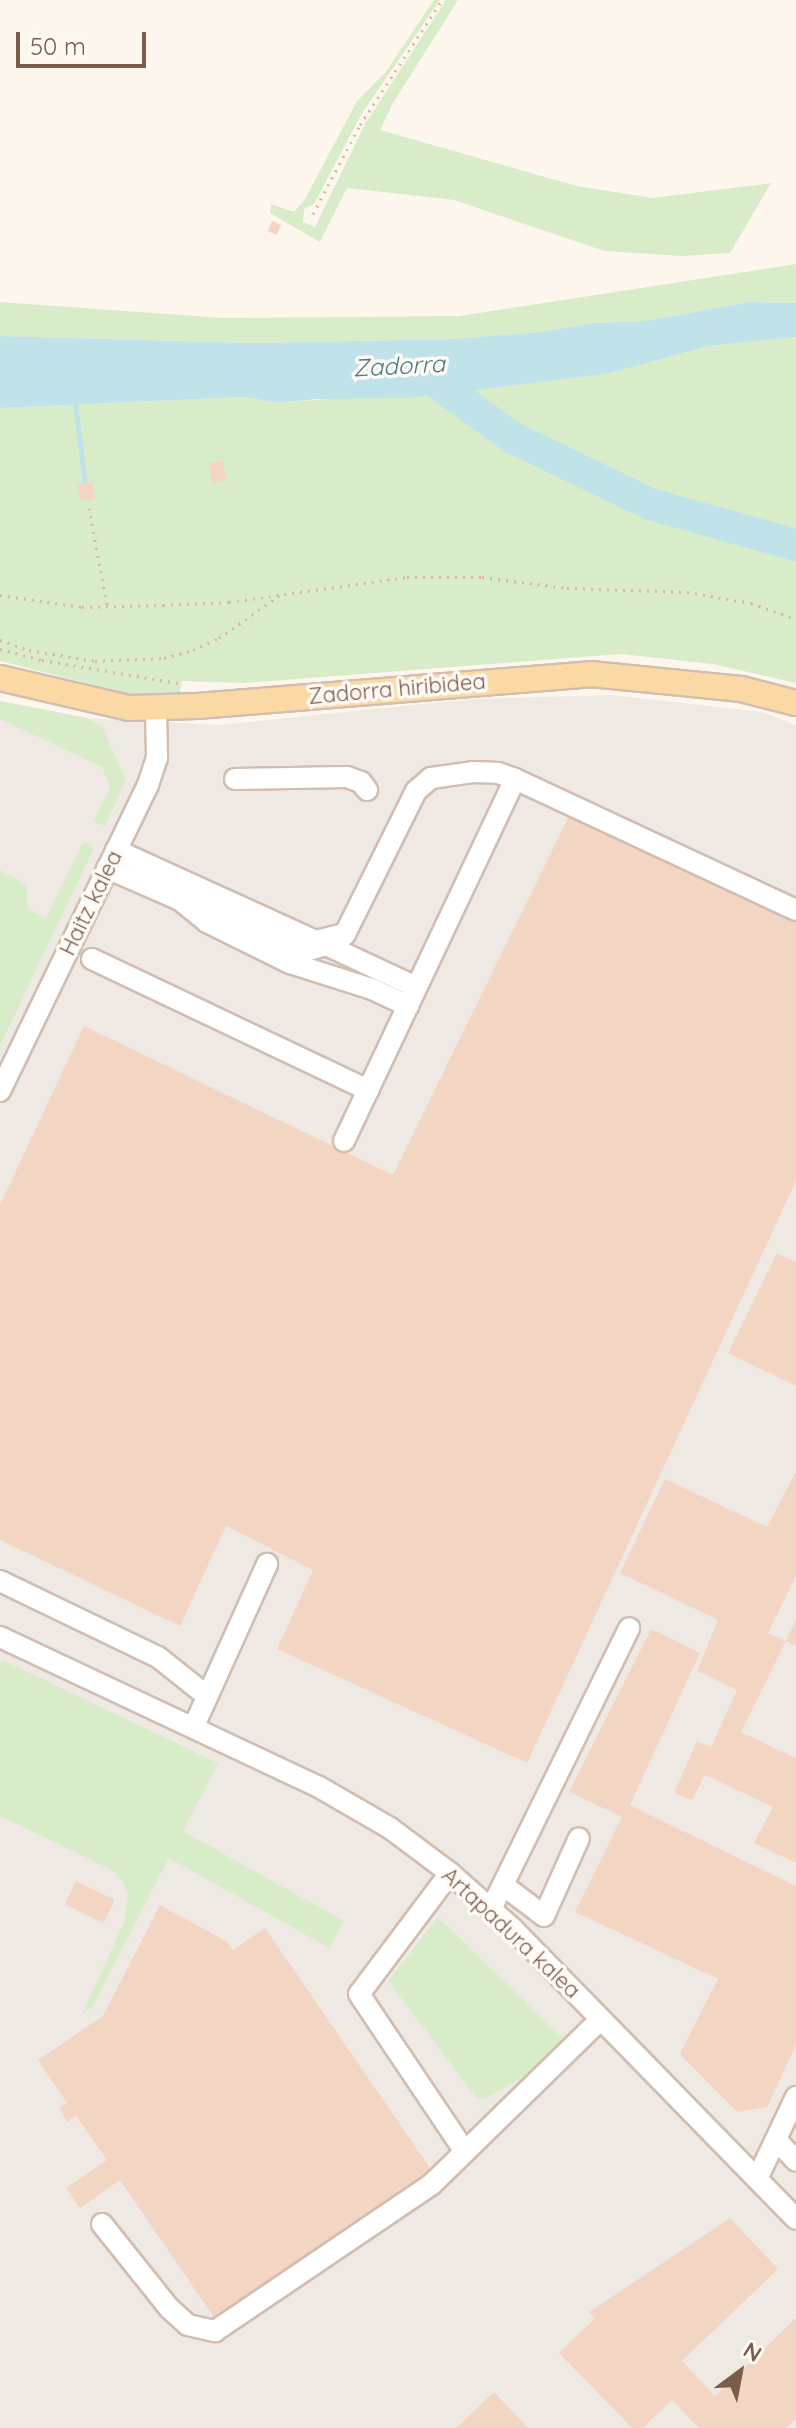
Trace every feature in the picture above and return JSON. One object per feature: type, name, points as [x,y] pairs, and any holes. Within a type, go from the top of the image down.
[{"type":"main road","name":"Zadorra hiribidea","points":[[0,678],[106,704],[156,709],[591,674],[741,689],[796,703]]},
{"type":"street","name":"Haitz kalea","points":[[2,1080],[112,859],[157,758],[156,709]]},
{"type":"street","points":[[351,982],[333,970],[323,954],[416,791],[431,778],[445,774],[498,773],[515,779],[796,910]]},
{"type":"street","points":[[235,779],[347,777],[361,782],[367,790]]},
{"type":"street","points":[[344,1141],[515,779]]},
{"type":"street","points":[[112,859],[180,900],[207,922],[290,963],[412,997]]},
{"type":"street","points":[[112,859],[330,940],[412,997]]},
{"type":"street","points":[[180,900],[217,907],[309,950],[330,940]]},
{"type":"street","points":[[92,959],[368,1090]]},
{"type":"street","points":[[194,1726],[267,1564]]},
{"type":"street","points":[[0,1581],[158,1657],[207,1696]]},
{"type":"street","points":[[491,1909],[629,1628]]},
{"type":"street","name":"Artapadura kalea","points":[[0,1637],[194,1726],[354,1806],[450,1873],[491,1909],[796,2219]]},
{"type":"street","points":[[503,1885],[544,1916],[579,1838]]},
{"type":"street","points":[[450,1873],[359,1994],[465,2152]]},
{"type":"street","points":[[102,2224],[169,2308],[188,2325],[215,2331],[432,2184],[601,2019]]},
{"type":"street","points":[[757,2179],[796,2097]]},
{"type":"street","points":[[776,2140],[796,2161]]},
{"type":"path","points":[[313,214],[360,125],[442,0]]},
{"type":"path","points":[[89,508],[107,605]]},
{"type":"path","points":[[0,595],[82,607],[229,602],[407,577],[482,577],[567,588],[687,592],[751,603],[796,619]]},
{"type":"path","points":[[0,640],[29,650],[95,661],[164,658],[219,638],[283,594]]},
{"type":"shaded area","points":[[611,695],[762,712],[796,725],[796,2428],[0,2428],[0,701],[87,718],[220,725],[471,699]]},
{"type":"green space","points":[[434,0],[440,0],[362,113],[314,204],[304,209],[303,222],[315,227],[365,124],[446,0],[458,0],[393,103],[380,130],[577,186],[652,198],[771,183],[730,253],[682,256],[604,251],[454,200],[347,188],[320,242],[270,213],[271,204],[294,212],[305,199],[357,101],[385,73]]},
{"type":"green space","points":[[796,264],[796,303],[749,302],[645,321],[592,323],[539,332],[453,339],[252,343],[0,336],[0,302],[222,318],[459,316]]},
{"type":"green space","points":[[796,337],[796,683],[713,664],[620,654],[244,683],[182,681],[180,692],[134,695],[0,661],[0,408],[244,397],[280,403],[531,381],[611,373],[709,346]]},
{"type":"green space","points":[[0,701],[87,718],[102,727],[126,780],[105,826],[93,822],[110,787],[102,767],[0,719]]},
{"type":"green space","points":[[84,841],[94,848],[0,1046],[0,870],[22,882],[27,888],[28,909],[46,918]]},
{"type":"green space","points":[[3,1660],[218,1763],[183,1831],[344,1921],[329,1948],[169,1858],[93,2006],[82,2014],[124,1923],[128,1894],[123,1881],[112,1870],[0,1816],[0,1664]]},
{"type":"green space","points":[[438,1917],[568,2043],[532,2071],[485,2099],[476,2097],[388,1981]]},
{"type":"water","name":"Zadorra","points":[[749,302],[796,303],[796,337],[709,346],[611,373],[409,398],[317,399],[280,403],[244,397],[0,408],[0,336],[252,343],[453,339],[539,332],[592,323],[645,321]]},
{"type":"building","points":[[272,221],[281,225],[277,235],[268,231]]},
{"type":"building","points":[[223,461],[226,481],[212,483],[209,463]]},
{"type":"building","points":[[93,483],[95,499],[80,501],[78,485]]},
{"type":"building","points":[[571,812],[796,922],[796,1181],[527,1763],[277,1649],[313,1570],[226,1526],[180,1626],[0,1540],[0,1205],[84,1026],[393,1175]]},
{"type":"building","points":[[777,1253],[796,1262],[796,1386],[728,1353]]},
{"type":"building","points":[[796,1472],[796,1576],[768,1633],[786,1641],[741,1732],[796,1758],[796,1863],[754,1843],[773,1807],[705,1775],[692,1800],[674,1793],[697,1741],[711,1747],[737,1690],[697,1671],[718,1620],[620,1573],[665,1479],[767,1527]]},
{"type":"building","points":[[796,1619],[796,1646],[786,1641]]},
{"type":"building","points":[[651,1629],[700,1653],[630,1805],[796,1886],[796,2045],[767,2107],[737,2112],[680,2054],[718,1979],[575,1912],[622,1817],[569,1792]]},
{"type":"building","points":[[76,1881],[115,1900],[103,1923],[65,1904]]},
{"type":"building","points":[[160,1905],[226,1941],[233,1950],[265,1928],[432,2171],[215,2319],[120,2180],[80,2208],[66,2188],[107,2160],[76,2116],[67,2122],[59,2108],[67,2103],[38,2060],[103,2016]]},
{"type":"building","points":[[730,2218],[778,2269],[682,2361],[715,2396],[796,2318],[796,2419],[786,2428],[699,2428],[672,2400],[643,2428],[632,2428],[559,2353],[595,2318],[589,2312]]},
{"type":"building","points":[[494,2392],[528,2428],[456,2428]]},
{"type":"waterway","name":"Zadorra","points":[[415,367],[513,438],[650,504],[796,545]]},
{"type":"waterway","points":[[75,402],[85,485]]}]
